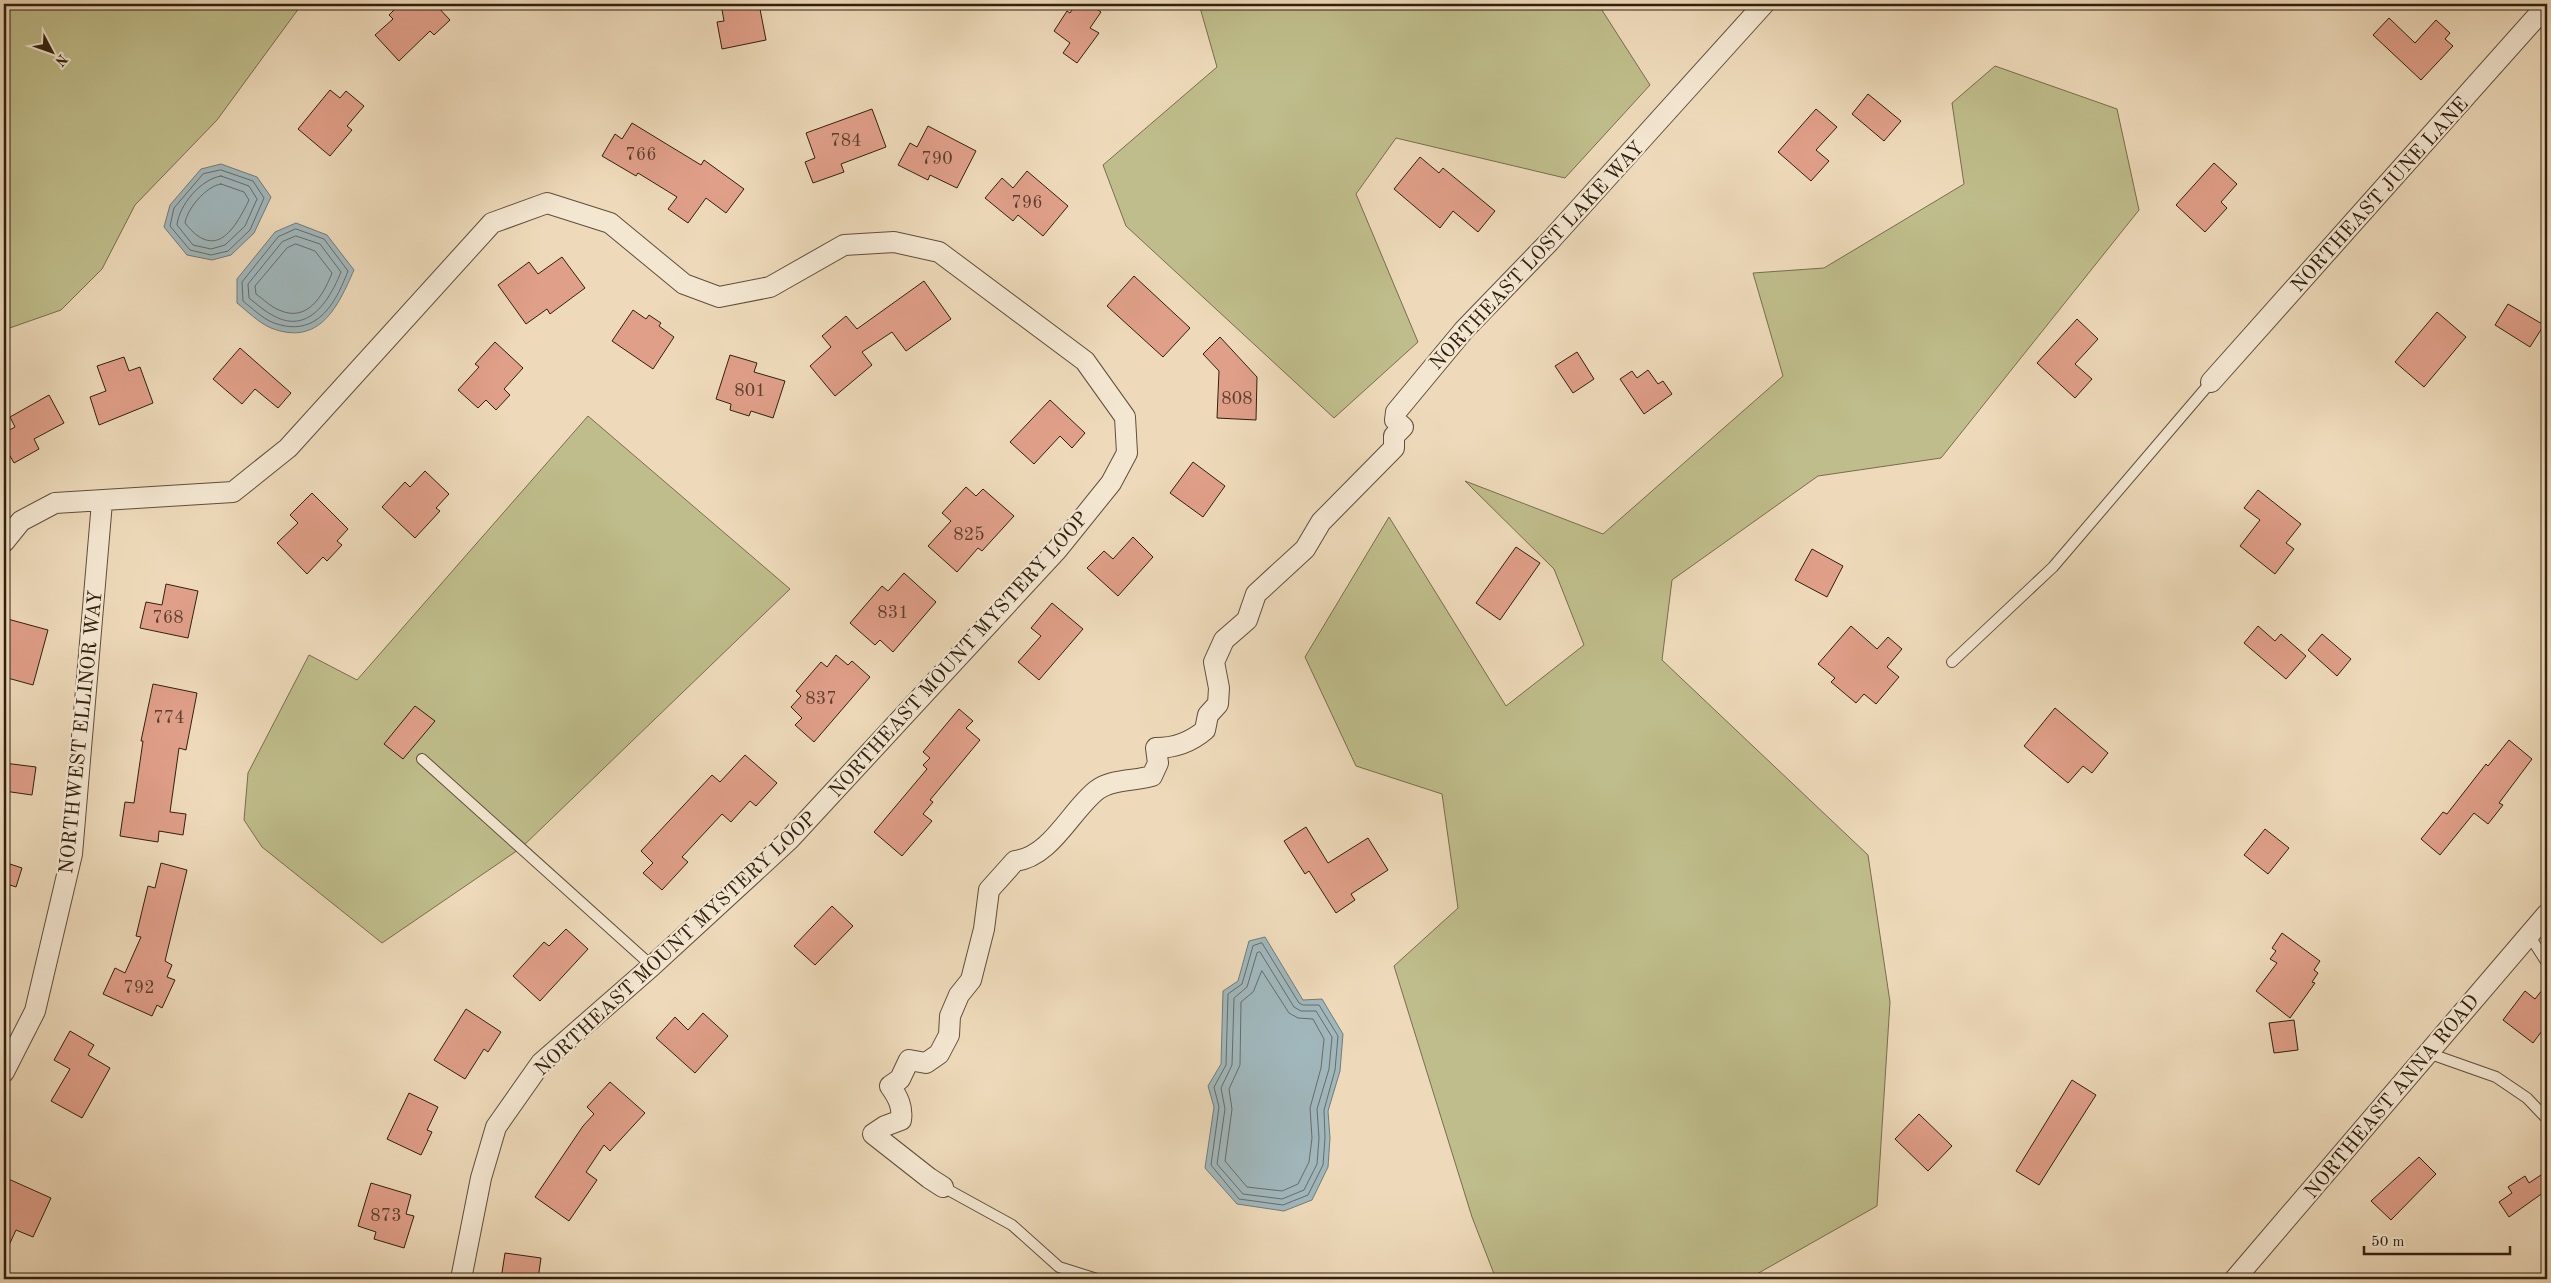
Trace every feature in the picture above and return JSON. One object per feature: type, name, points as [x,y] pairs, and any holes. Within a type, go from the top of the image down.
[{"type":"street","name":"NORTHEAST LOST LAKE WAY","points":[[943,1187],[873,1134],[885,1126],[901,1120],[902,1111],[897,1096],[890,1086],[900,1079],[909,1060],[926,1063],[939,1054],[949,1035],[950,1016],[959,995],[971,980],[984,929],[989,890],[1015,861],[1028,860],[1054,837],[1097,790],[1106,785],[1152,776],[1158,763],[1156,748],[1174,747],[1195,739],[1205,730],[1208,715],[1218,704],[1218,688],[1214,662],[1224,640],[1247,620],[1256,594],[1305,549],[1322,522],[1394,448],[1394,436],[1403,426],[1395,420],[1396,412],[1464,330],[1550,242],[1764,4]]},
{"type":"street","name":"NORTHEAST JUNE LANE","points":[[2211,382],[2547,5]]},
{"type":"street","name":"NORTHEAST MOUNT MYSTERY LOOP","points":[[4,542],[21,521],[55,503],[102,502],[232,492],[288,448],[492,223],[547,203],[610,224],[684,284],[719,297],[770,286],[844,245],[894,242],[940,252],[1085,361],[1125,417],[1127,453],[1111,483],[1057,550],[789,840],[652,966],[541,1063],[496,1127],[480,1178],[461,1279]]},
{"type":"street","name":"NORTHWEST ELLINOR WAY","points":[[4,1072],[35,1011],[72,854],[102,502]]},
{"type":"street","name":"NORTHEAST ANNA ROAD","points":[[2235,1279],[2547,914]]},
{"type":"lane","points":[[1952,662],[2053,567],[2211,382]]},
{"type":"lane","points":[[422,759],[652,966]]},
{"type":"lane","points":[[2529,935],[2547,963]]},
{"type":"lane","points":[[2428,1053],[2496,1077],[2526,1098],[2547,1119]]},
{"type":"lane","points":[[943,1187],[1012,1225],[1059,1267],[1097,1279]]},
{"type":"shaded area","points":[[4,4],[302,4],[217,120],[135,205],[102,269],[61,310],[4,330]]},
{"type":"shaded area","points":[[1199,4],[1598,4],[1650,85],[1565,178],[1396,138],[1356,194],[1418,342],[1334,418],[1126,226],[1103,165],[1217,67]]},
{"type":"shaded area","points":[[1995,66],[2117,109],[2139,210],[1941,458],[1818,476],[1672,580],[1662,660],[1868,855],[1890,1002],[1877,1206],[1748,1279],[1496,1279],[1472,1217],[1394,966],[1458,908],[1442,794],[1356,766],[1305,657],[1389,517],[1506,706],[1584,645],[1554,569],[1465,481],[1603,534],[1783,376],[1753,273],[1824,268],[1964,184],[1952,103]]},
{"type":"shaded area","points":[[588,416],[790,589],[521,848],[382,943],[262,847],[244,820],[248,773],[309,655],[357,680]]},
{"type":"water","points":[[221,164],[257,177],[271,197],[254,233],[231,255],[212,260],[187,255],[164,227],[170,205],[201,169]]},
{"type":"water","points":[[296,223],[327,235],[354,270],[341,297],[325,320],[315,327],[302,332],[288,332],[267,326],[237,303],[237,279],[275,232]]},
{"type":"water","points":[[1265,937],[1303,1000],[1322,999],[1343,1034],[1340,1071],[1328,1111],[1330,1138],[1328,1167],[1312,1200],[1284,1211],[1237,1204],[1205,1168],[1214,1107],[1208,1086],[1221,1064],[1223,991],[1238,981],[1249,941]]},
{"type":"building","points":[[400,4],[435,4],[450,20],[434,35],[430,31],[399,61],[375,35],[393,19],[389,15]]},
{"type":"building","points":[[721,4],[759,4],[766,40],[722,49],[717,22],[724,21]]},
{"type":"building","points":[[1076,4],[1089,4],[1101,12],[1090,28],[1099,33],[1077,63],[1063,53],[1070,43],[1054,31],[1067,11],[1070,13]]},
{"type":"building","points":[[2389,18],[2415,43],[2436,20],[2450,33],[2445,39],[2453,46],[2421,80],[2373,35]]},
{"type":"building","points":[[330,90],[340,98],[346,91],[364,106],[347,126],[352,130],[330,156],[298,129]]},
{"type":"building","points":[[1868,94],[1901,121],[1884,141],[1852,114]]},
{"type":"building","points":[[872,109],[886,147],[841,164],[844,172],[813,183],[805,162],[815,158],[806,133]]},
{"type":"building","points":[[1816,109],[1837,127],[1816,150],[1829,161],[1811,181],[1778,152]]},
{"type":"building","points":[[632,123],[701,165],[704,160],[744,189],[726,213],[706,198],[688,223],[668,209],[677,197],[638,173],[636,176],[602,156],[615,134],[622,139]]},
{"type":"building","points":[[928,126],[976,151],[957,188],[930,175],[928,180],[898,165],[910,143],[917,147]]},
{"type":"building","points":[[1420,157],[1439,173],[1443,168],[1495,211],[1478,232],[1453,211],[1440,228],[1394,189]]},
{"type":"building","points":[[2214,163],[2237,184],[2221,202],[2227,208],[2205,232],[2176,205]]},
{"type":"building","points":[[1027,171],[1068,206],[1043,236],[1018,215],[1013,221],[985,198],[1002,178],[1013,188]]},
{"type":"building","points":[[562,257],[585,288],[550,314],[547,309],[526,324],[498,285],[529,262],[538,274]]},
{"type":"building","points":[[1134,276],[1190,328],[1163,357],[1107,306]]},
{"type":"building","points":[[924,281],[951,319],[906,351],[892,332],[862,352],[872,365],[835,396],[810,366],[831,347],[822,336],[846,316],[857,329]]},
{"type":"building","points":[[2508,304],[2544,325],[2530,347],[2495,325]]},
{"type":"building","points":[[633,310],[646,319],[649,315],[661,323],[659,326],[674,337],[653,369],[612,341]]},
{"type":"building","points":[[2437,312],[2466,337],[2424,387],[2395,362]]},
{"type":"building","points":[[2077,319],[2098,339],[2075,364],[2092,379],[2075,398],[2037,363]]},
{"type":"building","points":[[1220,337],[1257,377],[1256,420],[1217,418],[1219,371],[1203,354]]},
{"type":"building","points":[[495,342],[523,368],[504,389],[510,395],[496,410],[486,400],[478,408],[458,390],[479,367],[475,364]]},
{"type":"building","points":[[240,348],[291,393],[278,408],[255,389],[242,404],[213,379]]},
{"type":"building","points":[[1577,352],[1594,379],[1573,393],[1555,366]]},
{"type":"building","points":[[730,355],[757,363],[754,372],[785,381],[773,418],[751,411],[749,416],[730,410],[731,404],[716,399]]},
{"type":"building","points":[[124,357],[129,371],[140,367],[153,403],[99,425],[90,397],[106,391],[97,366]]},
{"type":"building","points":[[1648,370],[1658,384],[1663,381],[1672,394],[1644,414],[1620,379],[1632,371],[1637,378]]},
{"type":"building","points":[[49,395],[64,423],[34,439],[39,449],[14,463],[4,445],[4,433],[15,427],[10,417]]},
{"type":"building","points":[[1050,400],[1085,433],[1072,448],[1060,436],[1034,464],[1010,442]]},
{"type":"building","points":[[1193,462],[1225,486],[1203,517],[1170,493]]},
{"type":"building","points":[[425,471],[449,494],[436,508],[440,511],[415,538],[382,507],[405,482],[410,487]]},
{"type":"building","points":[[966,487],[976,496],[983,489],[1014,516],[982,551],[978,548],[957,572],[928,546],[951,521],[942,513]]},
{"type":"building","points":[[2258,490],[2301,524],[2286,543],[2294,549],[2275,574],[2240,546],[2260,520],[2244,508]]},
{"type":"building","points":[[312,493],[348,529],[337,541],[342,545],[327,561],[323,557],[307,574],[277,543],[298,523],[290,515]]},
{"type":"building","points":[[1133,537],[1153,557],[1118,596],[1087,568],[1104,551],[1113,559]]},
{"type":"building","points":[[1516,547],[1540,563],[1500,620],[1476,603]]},
{"type":"building","points":[[1812,549],[1843,566],[1827,597],[1795,580]]},
{"type":"building","points":[[904,573],[936,602],[893,652],[880,640],[875,645],[850,623],[882,586],[888,591]]},
{"type":"building","points":[[166,584],[198,591],[188,638],[140,628],[146,602],[162,605]]},
{"type":"building","points":[[1052,603],[1083,629],[1039,680],[1018,662],[1041,636],[1031,628]]},
{"type":"building","points":[[4,618],[48,630],[33,685],[4,677]]},
{"type":"building","points":[[1851,626],[1877,649],[1888,637],[1902,649],[1887,667],[1899,677],[1876,704],[1864,694],[1856,703],[1831,682],[1835,678],[1818,664]]},
{"type":"building","points":[[2258,626],[2275,641],[2281,634],[2306,656],[2286,679],[2244,643]]},
{"type":"building","points":[[2322,634],[2351,659],[2337,676],[2308,650]]},
{"type":"building","points":[[836,655],[848,665],[852,661],[870,677],[814,742],[795,725],[802,718],[791,707],[801,696],[796,691],[821,662],[827,667]]},
{"type":"building","points":[[153,684],[197,693],[186,750],[179,748],[170,812],[186,814],[183,835],[159,831],[158,842],[120,836],[125,802],[134,803],[143,741],[141,741]]},
{"type":"building","points":[[415,706],[435,721],[403,759],[384,744]]},
{"type":"building","points":[[2055,708],[2108,753],[2092,773],[2083,766],[2068,783],[2024,746]]},
{"type":"building","points":[[959,709],[973,721],[966,728],[980,740],[930,800],[933,802],[923,814],[932,821],[902,856],[874,832],[927,769],[923,765],[930,758],[923,752]]},
{"type":"building","points":[[2509,740],[2532,759],[2499,803],[2503,805],[2488,824],[2474,813],[2440,855],[2421,839],[2443,812],[2447,814],[2486,764],[2488,766]]},
{"type":"building","points":[[745,755],[777,783],[756,806],[750,801],[731,822],[722,814],[682,857],[688,862],[662,890],[643,873],[653,863],[641,851],[712,775],[720,782]]},
{"type":"building","points":[[4,763],[36,767],[32,795],[4,791]]},
{"type":"building","points":[[1306,827],[1328,863],[1368,838],[1388,870],[1351,894],[1355,900],[1336,913],[1309,871],[1305,874],[1284,841]]},
{"type":"building","points":[[2265,829],[2289,848],[2268,874],[2244,855]]},
{"type":"building","points":[[4,862],[22,868],[16,887],[4,883]]},
{"type":"building","points":[[161,863],[187,870],[165,961],[172,965],[167,977],[175,980],[162,1008],[157,1005],[152,1016],[103,994],[115,968],[125,973],[141,937],[136,936],[148,886],[155,888]]},
{"type":"building","points":[[832,906],[853,926],[815,965],[794,946]]},
{"type":"building","points":[[566,929],[588,949],[540,1001],[513,976],[544,942],[549,946]]},
{"type":"building","points":[[2282,933],[2320,961],[2314,970],[2318,973],[2312,982],[2315,983],[2290,1018],[2256,991],[2277,963],[2270,959],[2276,951],[2272,948]]},
{"type":"building","points":[[2547,984],[2547,1024],[2533,1043],[2503,1020],[2525,991],[2535,999]]},
{"type":"building","points":[[466,1009],[501,1032],[488,1052],[484,1049],[465,1079],[434,1060]]},
{"type":"building","points":[[703,1013],[728,1036],[695,1073],[656,1038],[675,1017],[688,1030]]},
{"type":"building","points":[[2294,1020],[2298,1050],[2274,1053],[2269,1023]]},
{"type":"building","points":[[70,1031],[94,1045],[88,1055],[110,1068],[82,1118],[51,1101],[70,1069],[54,1060]]},
{"type":"building","points":[[2072,1080],[2096,1095],[2039,1185],[2016,1171]]},
{"type":"building","points":[[610,1082],[645,1113],[610,1151],[604,1145],[586,1172],[597,1180],[569,1221],[535,1197],[583,1126],[594,1114],[587,1107]]},
{"type":"building","points":[[409,1093],[438,1107],[427,1130],[432,1132],[421,1155],[387,1139]]},
{"type":"building","points":[[1919,1114],[1952,1146],[1928,1171],[1895,1139]]},
{"type":"building","points":[[2419,1157],[2436,1174],[2391,1220],[2371,1201]]},
{"type":"building","points":[[2547,1171],[2547,1190],[2509,1217],[2499,1202],[2512,1193],[2508,1187],[2525,1176],[2529,1183]]},
{"type":"building","points":[[4,1177],[51,1198],[33,1237],[16,1230],[4,1256]]},
{"type":"building","points":[[371,1183],[411,1195],[406,1214],[414,1216],[404,1248],[374,1239],[376,1232],[358,1226]]},
{"type":"building","points":[[505,1253],[541,1258],[538,1279],[501,1279]]}]
